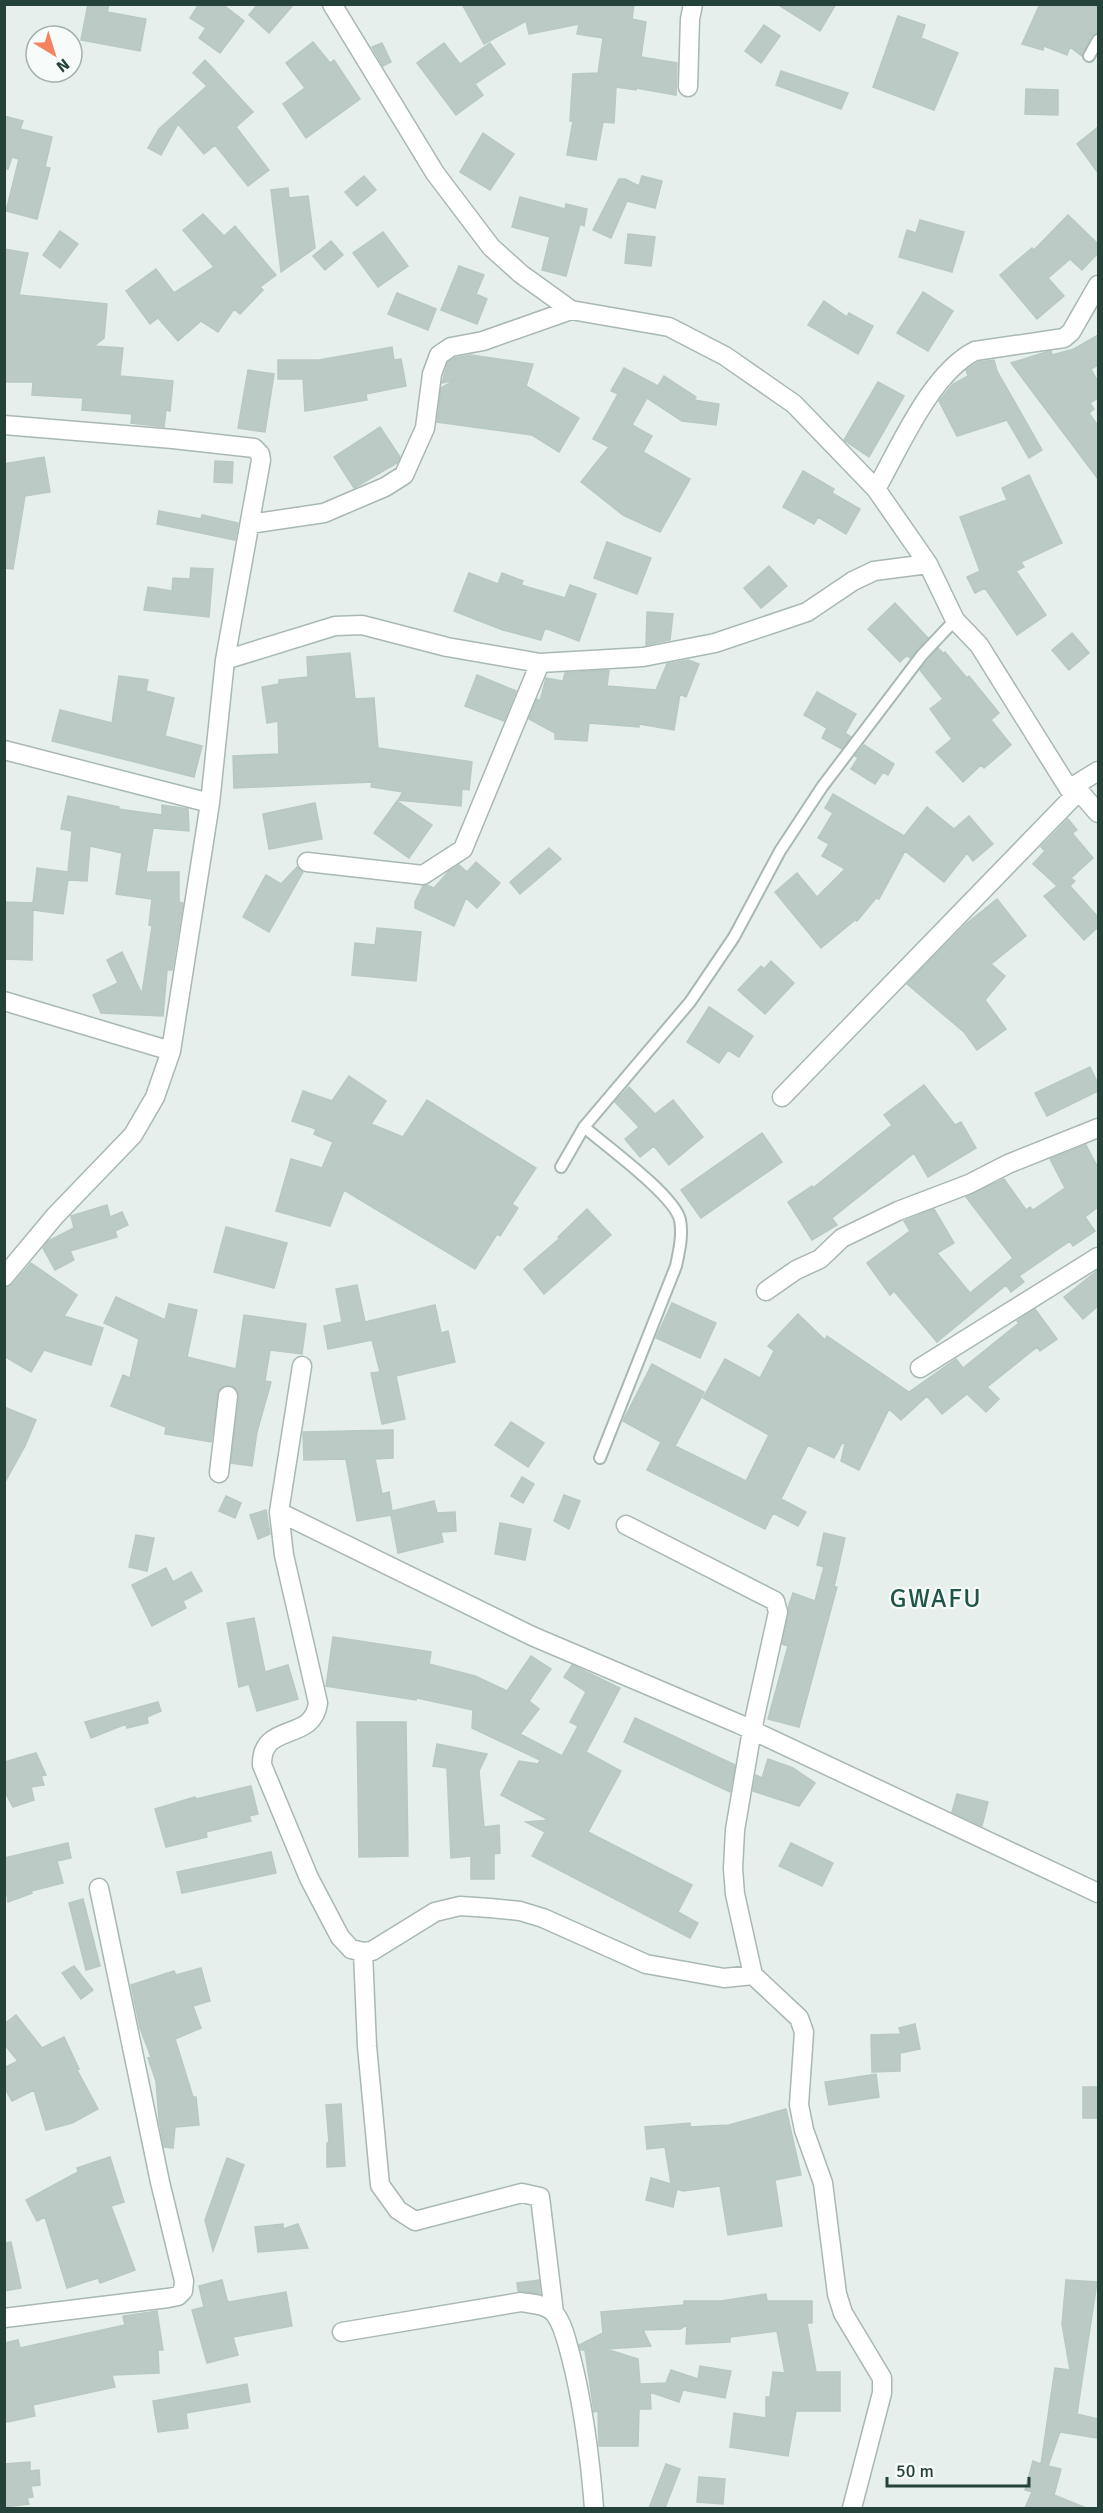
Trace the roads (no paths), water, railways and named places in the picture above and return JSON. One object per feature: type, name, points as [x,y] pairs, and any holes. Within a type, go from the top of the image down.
[{"type":"street","points":[[332,4],[435,173],[491,247],[521,274],[571,310],[669,327],[726,356],[794,404],[876,489],[928,564],[955,620],[979,645],[1074,790],[1098,813]]},
{"type":"street","points":[[688,87],[690,19],[693,4]]},
{"type":"street","points":[[876,489],[933,389],[962,357],[975,351],[1065,338],[1071,332],[1098,285]]},
{"type":"street","points":[[250,524],[324,513],[385,487],[404,475],[425,428],[432,374],[439,355],[451,347],[483,341],[571,310]]},
{"type":"street","points":[[4,426],[173,439],[254,448],[260,454],[261,460],[225,660],[210,803],[171,1051],[155,1097],[134,1135],[55,1216],[4,1277]]},
{"type":"street","points":[[225,660],[335,626],[362,625],[447,647],[540,663],[643,657],[715,643],[807,612],[853,581],[874,571],[928,564]]},
{"type":"street","points":[[307,862],[423,875],[463,849],[540,663]]},
{"type":"street","points":[[4,750],[210,803]]},
{"type":"street","points":[[782,1097],[1074,790],[1098,771]]},
{"type":"street","points":[[4,1000],[171,1051]]},
{"type":"street","points":[[766,1291],[796,1270],[820,1259],[842,1238],[898,1211],[969,1184],[1008,1164],[1098,1128]]},
{"type":"street","points":[[920,1368],[1098,1257]]},
{"type":"street","points":[[302,1366],[279,1512],[284,1555],[318,1703],[317,1715],[311,1723],[271,1740],[262,1752],[262,1765],[309,1878],[340,1937],[351,1949],[363,1953],[372,1951],[435,1912],[460,1906],[490,1908],[520,1911],[543,1918],[646,1964],[724,1978],[753,1975]]},
{"type":"street","points":[[219,1473],[228,1396]]},
{"type":"street","points":[[279,1512],[532,1636],[752,1730],[1098,1893]]},
{"type":"street","points":[[626,1525],[775,1601],[778,1611],[752,1730],[735,1830],[733,1869],[735,1894],[753,1975],[799,2018],[804,2032],[799,2105],[804,2130],[824,2183],[837,2294],[843,2313],[882,2378],[882,2393],[852,2508]]},
{"type":"street","points":[[4,2318],[168,2298],[178,2296],[183,2291],[184,2281],[160,2182],[99,1888]]},
{"type":"street","points":[[363,1953],[367,2046],[380,2185],[398,2210],[415,2221],[522,2193],[540,2197],[554,2313],[564,2331],[582,2400],[589,2445],[594,2508]]},
{"type":"street","points":[[342,2332],[521,2302],[544,2306],[554,2313]]},
{"type":"lane","points":[[1089,56],[1098,40]]},
{"type":"lane","points":[[561,1167],[584,1127],[690,1002],[734,938],[780,851],[822,787],[916,663],[955,620]]},
{"type":"lane","points":[[584,1127],[668,1199],[680,1219],[681,1239],[676,1266],[600,1458]]},
{"type":"district","name":"GWAFU","points":[[936,1598]]}]
